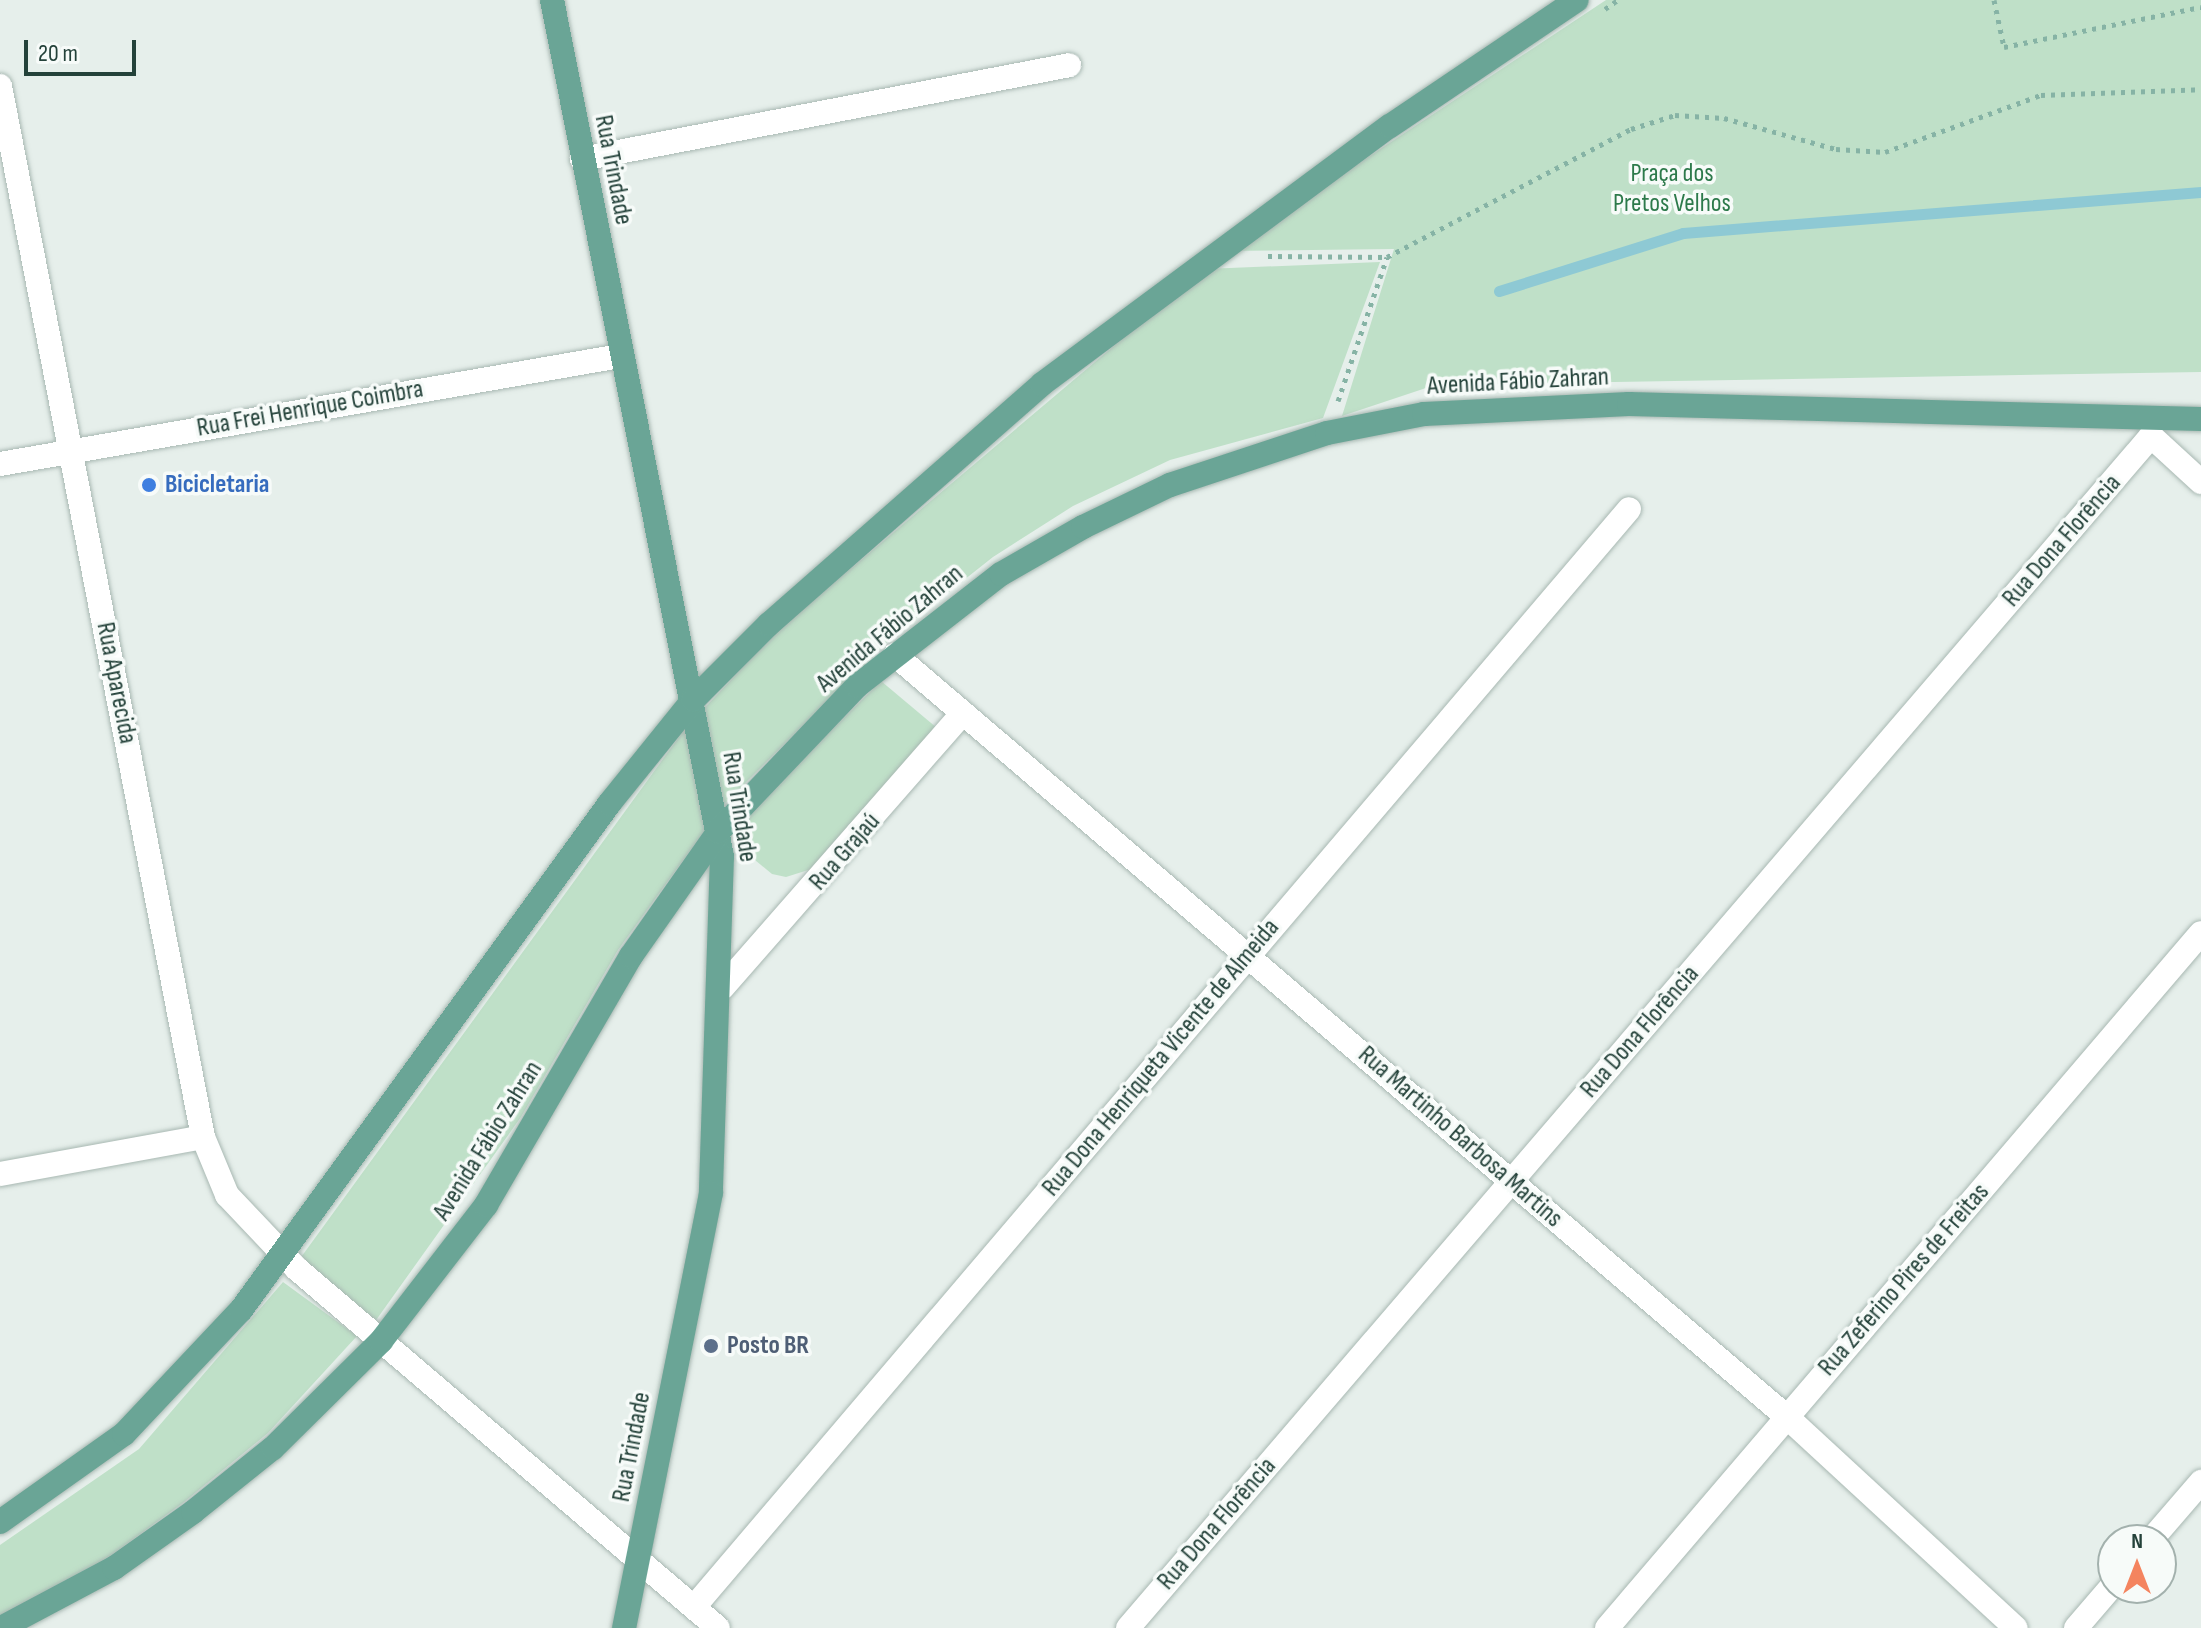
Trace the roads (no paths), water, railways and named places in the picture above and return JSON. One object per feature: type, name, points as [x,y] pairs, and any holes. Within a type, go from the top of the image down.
[{"type":"main road","name":"Rua Trindade","points":[[552,0],[620,356],[718,832],[723,987],[711,1193],[624,1628]]},
{"type":"main road","points":[[0,1522],[124,1434],[283,1257],[609,804],[693,700],[769,624],[1042,384],[1209,256],[1577,0]]},
{"type":"main road","name":"Avenida Fábio Zahran","points":[[1,1628],[114,1568],[193,1512],[273,1448],[381,1341],[486,1205],[631,956],[718,832],[895,655],[1001,574],[1083,527],[1170,485],[1327,433],[1424,414],[1629,404],[2152,430],[2201,419]]},
{"type":"street","points":[[582,159],[1069,65]]},
{"type":"street","name":"Rua Aparecida","points":[[0,86],[203,1137],[227,1195],[283,1257],[718,1628]]},
{"type":"street","name":"Rua Frei Henrique Coimbra","points":[[0,464],[620,356]]},
{"type":"street","points":[[2152,430],[2201,482]]},
{"type":"street","name":"Rua Dona Florência","points":[[1128,1628],[2152,430]]},
{"type":"street","name":"Rua Dona Henriqueta Vicente de Almeida","points":[[694,1607],[1629,509]]},
{"type":"street","name":"Rua Martinho Barbosa Martins","points":[[895,655],[1787,1417],[2016,1628]]},
{"type":"street","name":"Rua Grajaú","points":[[723,987],[963,713]]},
{"type":"street","name":"Rua Zeferino Pires de Freitas","points":[[1607,1628],[2201,933]]},
{"type":"street","points":[[0,1174],[203,1137]]},
{"type":"street","points":[[2165,1524],[2201,1482]]},
{"type":"street","points":[[2076,1628],[2097,1604]]},
{"type":"waterway","points":[[1499,291],[1683,233],[2201,192]]},
{"type":"place","name":"Bicicletaria","points":[[149,485]]},
{"type":"place","name":"Posto BR","points":[[711,1346]]},
{"type":"park label","name":"Praça dos Pretos Velhos","points":[[1672,189]]}]
